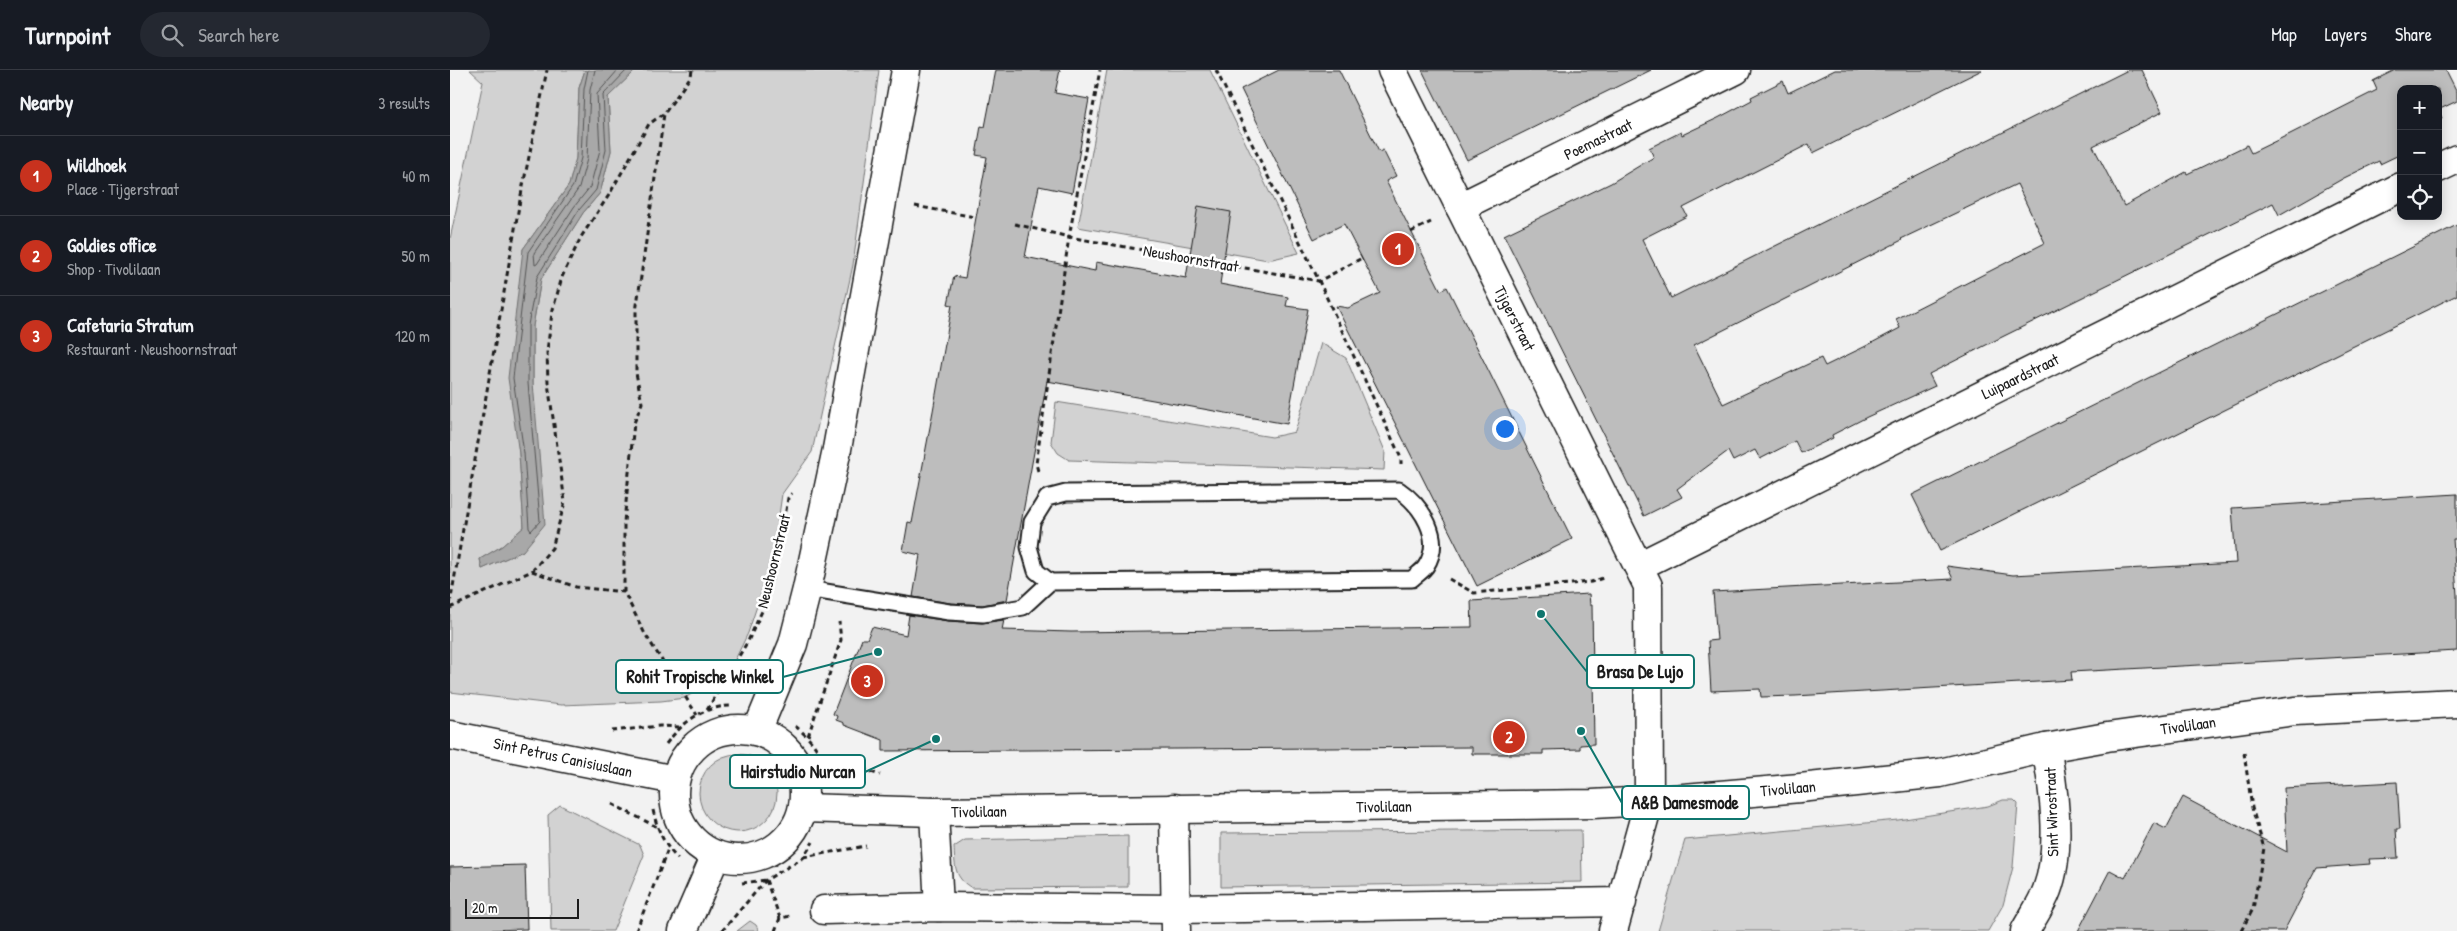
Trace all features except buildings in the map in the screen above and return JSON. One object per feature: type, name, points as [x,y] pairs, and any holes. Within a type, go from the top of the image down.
[{"type":"street","points":[[757,731],[793,644],[807,589],[837,449],[906,70]]},
{"type":"street","name":"Tijgerstraat","points":[[1392,70],[1648,586],[1649,801],[1613,931]]},
{"type":"street","name":"Poemastraat","points":[[1460,207],[1736,70]]},
{"type":"street","points":[[2442,166],[2457,159]]},
{"type":"street","name":"Luipaardstraat","points":[[1639,566],[2397,189]]},
{"type":"street","name":"Tivolilaan","points":[[803,808],[934,812],[1649,801],[1940,772],[2107,736],[2295,711],[2457,703]]},
{"type":"street","points":[[736,728],[757,731],[775,739],[790,752],[800,769],[804,789],[803,808],[795,829],[780,846],[760,856],[738,859],[716,855],[696,843],[682,825],[674,803],[675,780],[687,755],[697,744],[715,733],[736,728]]},
{"type":"street","name":"Sint Petrus Canisiuslaan","points":[[450,735],[675,780]]},
{"type":"street","name":"Sint Wirostraat","points":[[2025,931],[2047,890],[2054,861],[2052,775],[2046,748]]},
{"type":"street","points":[[1174,808],[1176,920]]},
{"type":"street","name":"Tivolilaan","points":[[934,812],[939,907]]},
{"type":"street","points":[[683,931],[716,855]]},
{"type":"street","points":[[824,910],[939,907],[1176,920],[1622,902]]},
{"type":"lane","points":[[1398,490],[1413,500],[1428,523],[1433,550],[1426,566],[1412,579],[1050,582],[1036,571],[1029,547],[1032,522],[1047,498],[1066,493],[1398,490]]},
{"type":"lane","points":[[807,589],[949,612],[983,614],[1022,608],[1050,582]]},
{"type":"path","points":[[450,604],[520,200],[547,70]]},
{"type":"path","points":[[691,76],[692,70]]},
{"type":"path","points":[[450,608],[532,571],[552,548],[565,502],[548,383],[547,350],[552,313],[562,277],[581,237],[609,196],[649,124],[664,114],[697,70]]},
{"type":"path","points":[[1047,498],[1036,464],[1069,237],[1100,70]]},
{"type":"path","points":[[1216,70],[1401,458],[1398,490]]},
{"type":"path","points":[[664,114],[636,312],[636,373],[642,403],[634,423],[624,522],[624,592],[645,634],[697,715]]},
{"type":"path","points":[[883,199],[975,217]]},
{"type":"path","name":"Neushoornstraat","points":[[1015,224],[1069,237],[1318,281]]},
{"type":"path","points":[[1318,281],[1362,258]]},
{"type":"path","name":"Neushoornstraat","points":[[782,534],[788,498],[793,491]]},
{"type":"path","name":"Neushoornstraat","points":[[706,710],[748,640],[763,609],[775,566]]},
{"type":"path","points":[[1474,593],[1591,582],[1639,566]]},
{"type":"path","points":[[532,571],[576,588],[624,592]]},
{"type":"path","points":[[2238,718],[2252,808],[2264,848],[2253,909],[2241,931]]},
{"type":"path","points":[[636,931],[668,849]]},
{"type":"path","points":[[722,931],[766,880],[780,918],[775,931]]},
{"type":"path","points":[[780,918],[824,910]]},
{"type":"shaded area","points":[[470,70],[585,70],[579,88],[576,158],[569,185],[523,249],[519,454],[524,527],[502,546],[480,559],[482,569],[523,551],[533,383],[533,326],[541,279],[583,213],[600,193],[611,151],[608,96],[636,70],[879,70],[853,265],[812,452],[782,494],[773,558],[748,633],[730,670],[685,698],[661,701],[561,705],[450,692],[450,239],[483,82]]},
{"type":"shaded area","points":[[1107,70],[1210,70],[1299,253],[1268,260],[1078,227]]},
{"type":"shaded area","points":[[1321,343],[1346,358],[1385,451],[1384,470],[1069,460],[1058,453],[1051,442],[1056,402],[1272,437],[1295,432]]},
{"type":"shaded area","points":[[738,754],[753,757],[766,765],[774,778],[777,793],[774,808],[766,821],[753,829],[738,832],[723,829],[710,821],[702,808],[699,793],[702,778],[710,765],[723,757]]},
{"type":"shaded area","points":[[2003,800],[2014,800],[2018,804],[2013,867],[2003,905],[1988,931],[1658,931],[1685,840],[1898,820],[1988,806]]},
{"type":"shaded area","points":[[560,805],[640,845],[644,855],[613,931],[551,931],[548,815]]},
{"type":"shaded area","points":[[1581,830],[1582,882],[1221,887],[1221,833]]},
{"type":"shaded area","points":[[1128,836],[1128,887],[972,888],[962,880],[955,866],[954,847],[965,840]]},
{"type":"shaded area","points":[[750,921],[756,925],[759,931],[737,931]]},
{"type":"water","points":[[585,70],[636,70],[608,97],[611,151],[600,193],[583,213],[541,279],[533,326],[533,383],[545,524],[523,551],[482,569],[480,559],[502,546],[524,527],[519,454],[508,378],[523,249],[569,185],[576,158],[579,88]]},
{"type":"place","name":"Wildhoek","points":[[1398,249]]},
{"type":"place","name":"Brasa De Lujo","points":[[1541,614]]},
{"type":"place","name":"Rohit Tropische Winkel","points":[[878,652]]},
{"type":"place","name":"Cafetaria Stratum","points":[[867,681]]},
{"type":"place","name":"A&B Damesmode","points":[[1581,731]]},
{"type":"place","name":"Goldies office","points":[[1509,737]]},
{"type":"place","name":"Hairstudio Nurcan","points":[[936,739]]}]
